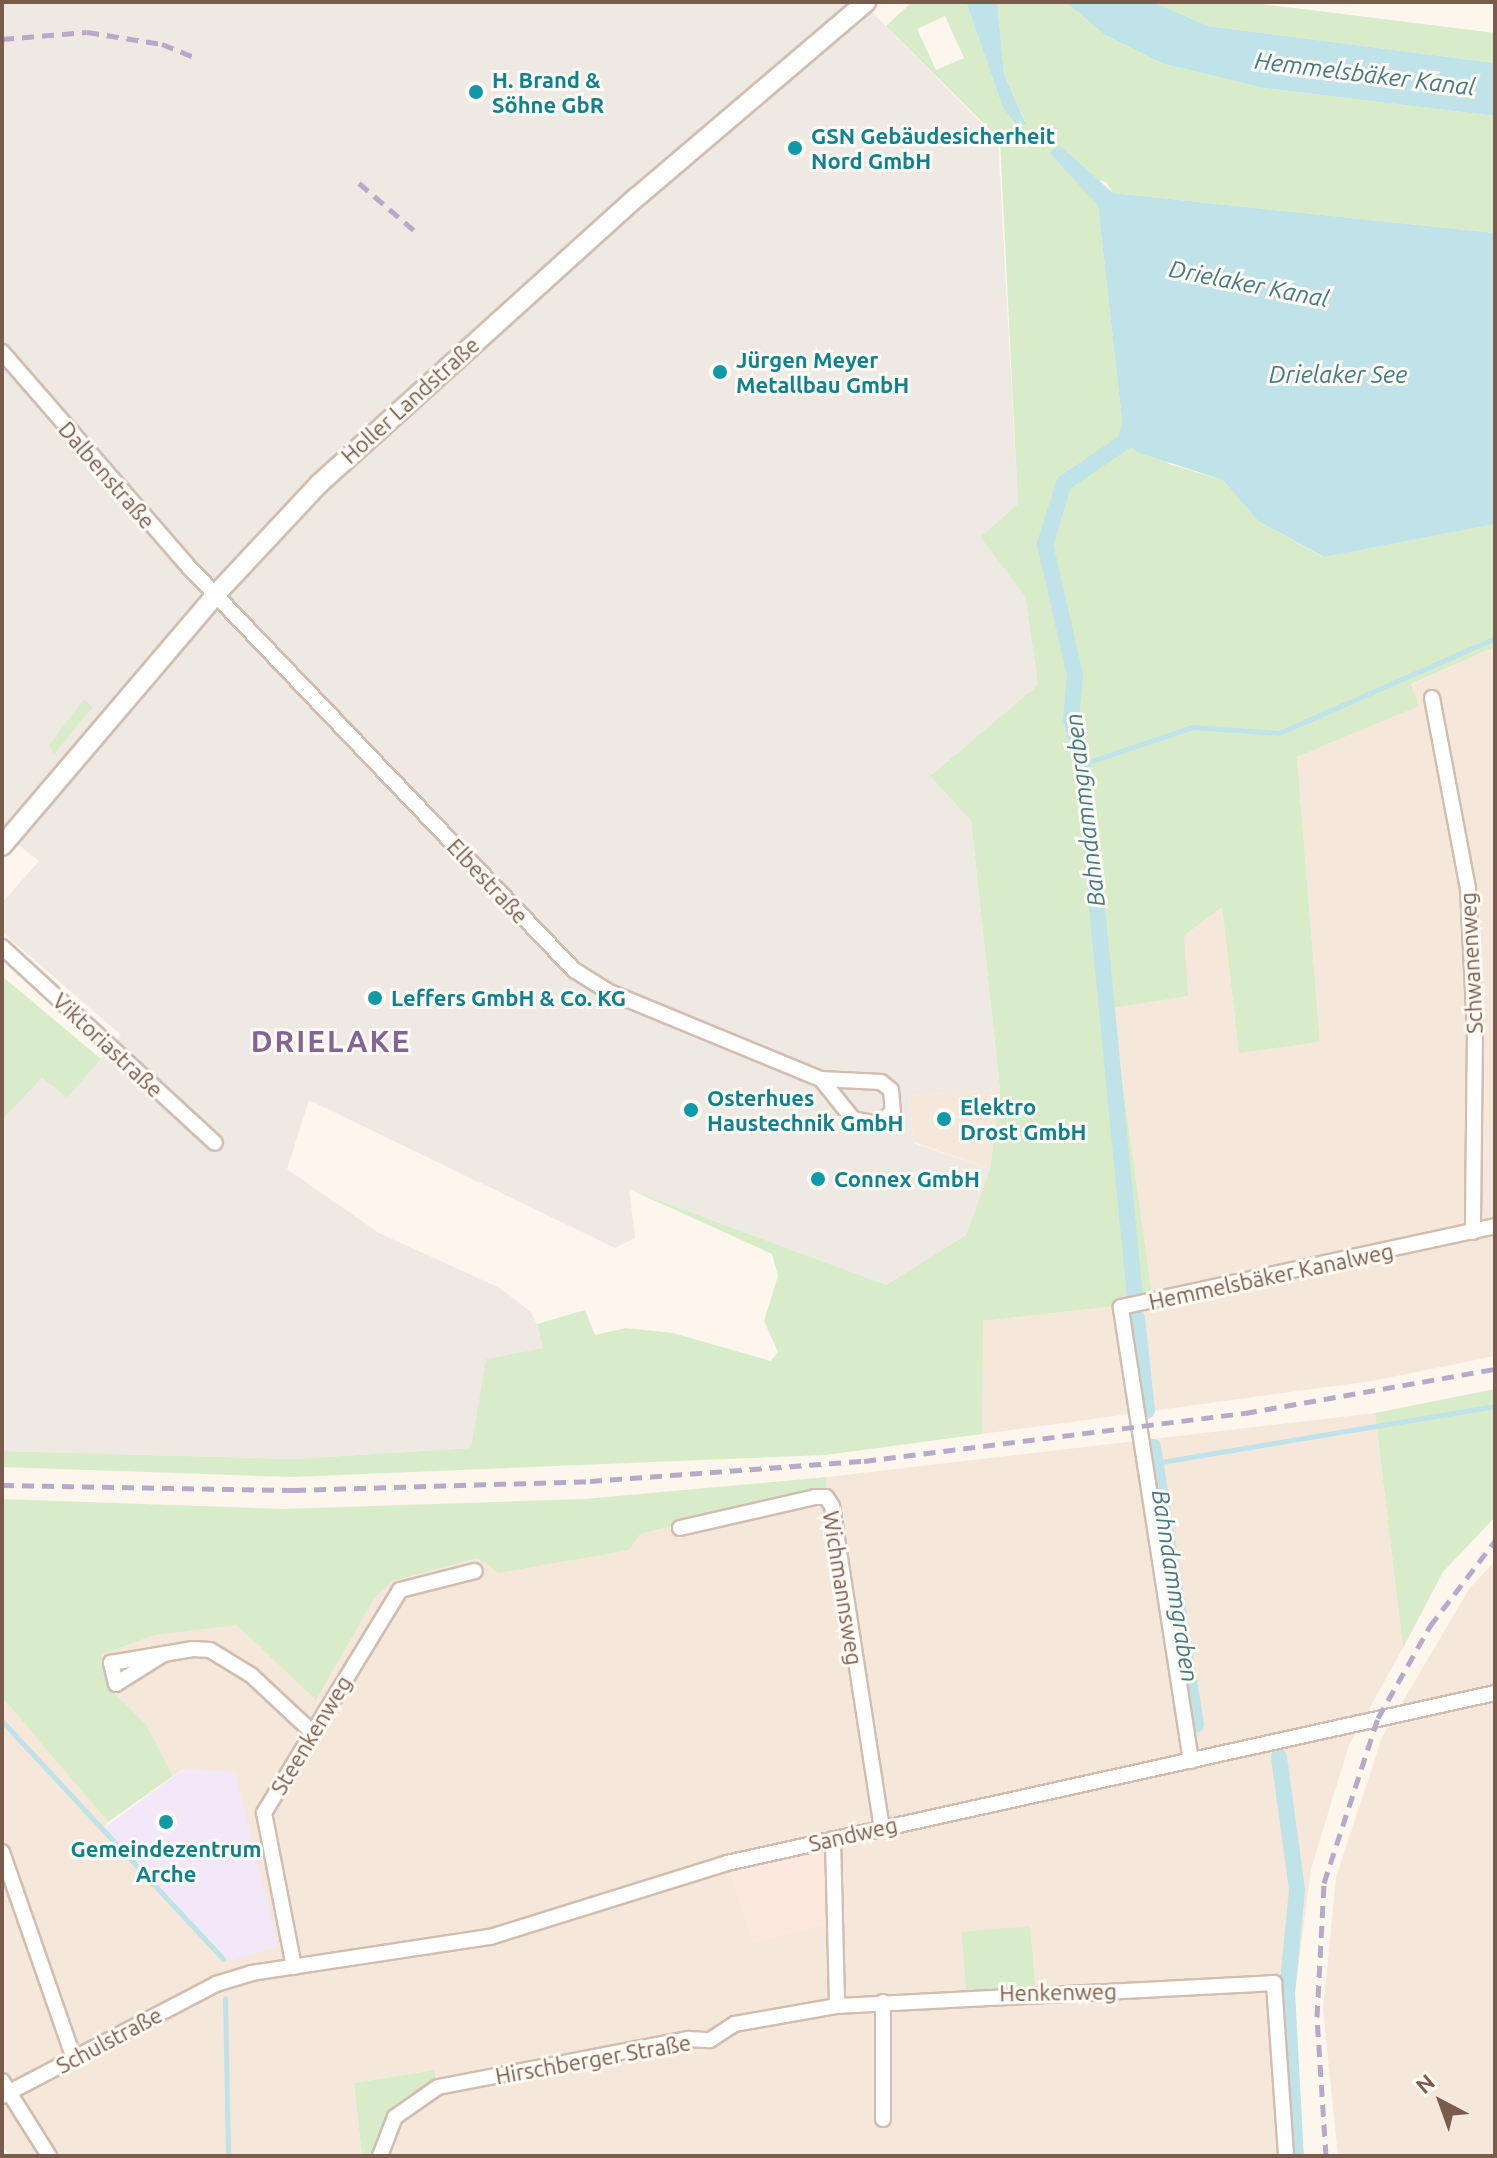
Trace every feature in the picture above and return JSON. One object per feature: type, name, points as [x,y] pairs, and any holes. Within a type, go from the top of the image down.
[{"type":"main road","name":"Holler Landstraße","points":[[2,846],[217,593],[319,484],[412,398],[866,2]]},
{"type":"street","name":"Dalbenstraße","points":[[2,352],[118,490],[217,593]]},
{"type":"street","name":"Elbestraße","points":[[217,593],[574,970],[607,991],[821,1079],[881,1082],[891,1090],[893,1111],[879,1124],[853,1119],[821,1079]]},
{"type":"street","name":"Schwanenweg","points":[[1432,698],[1468,888],[1475,1030],[1473,1232]]},
{"type":"street","name":"Viktoriastraße","points":[[2,947],[215,1143]]},
{"type":"street","name":"Hemmelsbäker Kanalweg","points":[[1191,1761],[1121,1307],[1495,1226]]},
{"type":"street","name":"Wichmannsweg","points":[[680,1528],[826,1497],[832,1506],[882,1828]]},
{"type":"street","name":"Steenkenweg","points":[[294,1967],[264,1813],[400,1590],[475,1571]]},
{"type":"street","points":[[162,1655],[193,1649],[227,1659],[312,1732]]},
{"type":"street","name":"Sandweg","points":[[216,1984],[294,1967],[490,1937],[655,1882],[833,1839],[1495,1693]]},
{"type":"street","points":[[833,1839],[837,2006]]},
{"type":"street","points":[[2,1852],[74,2059]]},
{"type":"street","name":"Henkenweg","points":[[837,2006],[1274,1983],[1286,2156]]},
{"type":"street","name":"Schulstraße","points":[[6,2089],[74,2059],[216,1984]]},
{"type":"street","points":[[883,2002],[883,2119]]},
{"type":"street","name":"Hirschberger Straße","points":[[380,2156],[395,2117],[438,2087],[688,2039],[710,2040],[735,2024],[837,2006]]},
{"type":"street","points":[[6,2089],[49,2156]]},
{"type":"shaded area","points":[[2,2],[862,2],[998,140],[1018,504],[980,537],[1025,596],[1038,685],[930,776],[971,821],[1000,1089],[909,1096],[914,1143],[990,1169],[966,1235],[886,1285],[629,1189],[635,1238],[615,1248],[309,1100],[287,1169],[379,1233],[500,1288],[530,1311],[537,1324],[543,1348],[486,1359],[472,1448],[294,1459],[2,1451],[2,1120],[42,1078],[67,1098],[121,1035],[2,932],[2,903],[39,861],[2,832]]},
{"type":"shaded area","points":[[1495,647],[1495,1356],[1372,1381],[982,1434],[982,1321],[1153,1302],[1112,1008],[1184,936],[1222,907],[1239,1052],[1320,1042],[1297,757],[1418,706],[1410,685]]},
{"type":"shaded area","points":[[1000,1089],[990,1169],[914,1142],[909,1096]]},
{"type":"shaded area","points":[[1375,1413],[1403,1648],[1349,1745],[1311,1869],[1289,2041],[1300,2156],[380,2156],[390,2125],[437,2087],[434,2070],[354,2083],[362,2156],[11,2156],[2,2147],[2,1697],[108,1822],[104,1828],[230,1961],[184,1769],[173,1776],[146,1724],[116,1695],[101,1655],[155,1635],[374,1597],[393,1581],[478,1558],[640,1534],[826,1488],[827,1477]]},
{"type":"shaded area","points":[[1495,1561],[1495,2156],[1338,2156],[1323,2010],[1336,1877],[1382,1737],[1469,1589]]},
{"type":"shaded area","points":[[184,1769],[235,1772],[278,1946],[230,1961],[104,1828]]},
{"type":"shaded area","points":[[833,1839],[834,1923],[753,1943],[727,1863]]},
{"type":"green space","points":[[912,2],[966,2],[1003,108],[1026,123],[1004,74],[997,2],[1066,2],[1105,35],[1164,64],[1264,88],[1495,116],[1495,233],[1113,193],[1106,182],[1070,174],[1098,206],[1122,420],[1169,464],[1223,480],[1258,521],[1323,557],[1495,524],[1495,647],[1411,684],[1419,706],[1297,757],[1320,1042],[1239,1053],[1222,907],[1184,936],[1188,996],[1112,1008],[1153,1302],[983,1321],[982,1434],[825,1455],[293,1477],[2,1467],[2,1451],[294,1459],[471,1448],[486,1359],[543,1348],[537,1324],[585,1310],[595,1335],[626,1328],[673,1333],[771,1361],[778,1352],[764,1321],[778,1276],[772,1254],[629,1189],[886,1285],[966,1235],[990,1169],[1000,1089],[971,821],[930,776],[1038,685],[1025,596],[980,537],[1018,504],[1000,140],[886,26]],"holes":[[[945,16],[964,58],[936,70],[917,29]]]},
{"type":"green space","points":[[1153,2],[1247,2],[1495,33],[1495,63],[1208,26]]},
{"type":"green space","points":[[84,699],[93,707],[54,754],[49,745]]},
{"type":"green space","points":[[2,976],[101,1059],[67,1098],[42,1078],[2,1120]]},
{"type":"green space","points":[[1495,1389],[1495,1517],[1443,1572],[1403,1648],[1375,1413]]},
{"type":"green space","points":[[827,1477],[826,1488],[640,1534],[629,1550],[498,1573],[478,1558],[393,1581],[375,1597],[316,1700],[237,1625],[155,1635],[101,1655],[116,1695],[146,1724],[173,1776],[108,1822],[2,1697],[2,1499],[283,1509],[584,1499]]},
{"type":"green space","points":[[1030,1926],[1036,1993],[967,1999],[961,1932]]},
{"type":"green space","points":[[434,2070],[438,2087],[404,2108],[380,2156],[362,2156],[354,2083]]},
{"type":"water","points":[[966,2],[997,2],[1004,74],[1026,124],[1016,124],[1003,108]]},
{"type":"water","name":"Hemmelsbäker Kanal","points":[[1066,2],[1153,2],[1208,26],[1495,63],[1495,116],[1264,88],[1164,64],[1105,35]]},
{"type":"water","name":"Drielaker See","points":[[1059,145],[1113,193],[1495,233],[1495,524],[1324,557],[1258,521],[1223,480],[1137,452],[1126,441],[1122,420],[1098,206],[1050,153]]},
{"type":"waterway","name":"Bahndammgraben","points":[[1131,419],[1126,441],[1064,483],[1045,544],[1075,675],[1071,719],[1083,764],[1135,1297]]},
{"type":"waterway","points":[[1083,764],[1192,727],[1279,733],[1495,638]]},
{"type":"waterway","name":"Bahndammgraben","points":[[1137,1318],[1147,1410]]},
{"type":"waterway","points":[[1155,1463],[1495,1406]]},
{"type":"waterway","name":"Bahndammgraben","points":[[1153,1447],[1196,1725]]},
{"type":"waterway","points":[[2,1721],[223,1959]]},
{"type":"waterway","name":"Bahndammgraben","points":[[1279,1757],[1297,1890],[1287,1992],[1296,2156]]},
{"type":"waterway","points":[[225,1998],[228,2156]]},
{"type":"railway","points":[[2,39],[87,32],[162,44],[195,57]]},
{"type":"railway","points":[[359,183],[416,232]]},
{"type":"railway","points":[[2,1485],[294,1490],[590,1481],[864,1461],[1245,1413],[1495,1369]]},
{"type":"railway","points":[[1326,2156],[1317,2017],[1324,1883],[1378,1718],[1430,1626],[1495,1541]]},
{"type":"place","name":"H. Brand & Söhne GbR","points":[[476,92]]},
{"type":"place","name":"GSN Gebäudesicherheit Nord GmbH","points":[[795,148]]},
{"type":"place","name":"Jürgen Meyer Metallbau GmbH","points":[[720,372]]},
{"type":"place","name":"Leffers GmbH & Co. KG","points":[[375,998]]},
{"type":"place","name":"Osterhues Haustechnik GmbH","points":[[691,1110]]},
{"type":"place","name":"Elektro Drost GmbH","points":[[944,1119]]},
{"type":"place","name":"Connex GmbH","points":[[818,1179]]},
{"type":"place","name":"Gemeindezentrum Arche","points":[[166,1822]]},
{"type":"district","name":"DRIELAKE","points":[[331,1041]]},
{"type":"water label","name":"Drielaker Kanal","points":[[1249,284]]}]
